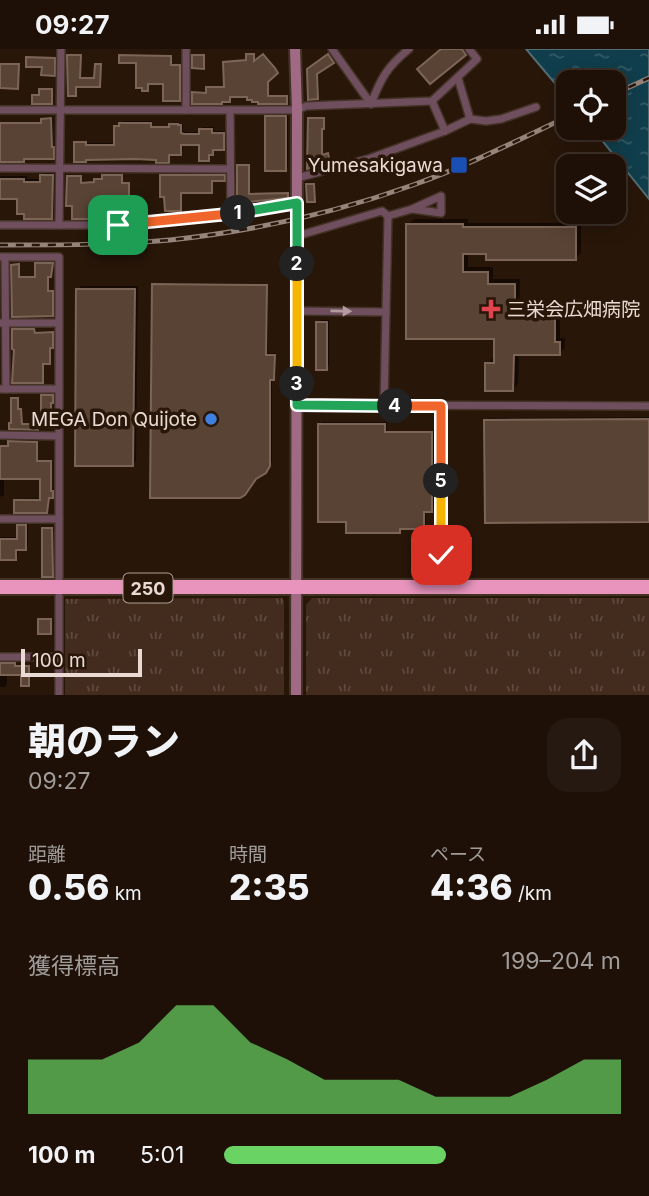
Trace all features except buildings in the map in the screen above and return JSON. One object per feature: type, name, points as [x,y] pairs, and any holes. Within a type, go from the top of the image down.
[{"type":"highway","name":"250","points":[[0,587],[649,587]]},
{"type":"main road","points":[[295,49],[296,695]]},
{"type":"street","points":[[59,225],[61,49]]},
{"type":"street","points":[[186,49],[186,110]]},
{"type":"street","points":[[332,49],[371,104]]},
{"type":"street","points":[[371,104],[385,72],[393,61],[409,49]]},
{"type":"street","points":[[0,110],[297,110],[306,106],[432,100],[477,59],[469,49]]},
{"type":"street","points":[[458,78],[470,119]]},
{"type":"street","points":[[432,100],[445,131]]},
{"type":"street","points":[[297,178],[368,159],[470,119],[501,119],[536,107]]},
{"type":"street","points":[[230,110],[231,214]]},
{"type":"street","points":[[0,168],[230,169]]},
{"type":"street","points":[[0,225],[118,225],[231,214],[297,203]]},
{"type":"street","points":[[388,216],[412,209]]},
{"type":"street","points":[[297,236],[382,211],[388,216]]},
{"type":"street","points":[[384,406],[388,216]]},
{"type":"street","points":[[59,389],[3,389],[3,257],[60,257],[59,695]]},
{"type":"street","points":[[297,311],[386,312]]},
{"type":"street","points":[[3,323],[59,323]]},
{"type":"street","points":[[297,405],[649,406]]},
{"type":"street","points":[[441,406],[441,588]]},
{"type":"street","points":[[0,435],[59,436]]},
{"type":"street","points":[[0,519],[59,519]]},
{"type":"street","points":[[0,657],[58,657]]},
{"type":"green space","points":[[282,598],[284,695],[65,695],[65,599]]},
{"type":"green space","points":[[312,598],[649,598],[649,695],[306,695],[306,605]]},
{"type":"water","points":[[526,49],[649,49],[649,199],[626,170],[626,154],[613,154],[602,140],[626,140],[626,70],[556,70],[556,85]]},
{"type":"railway","points":[[626,89],[649,78]]},
{"type":"railway","points":[[0,245],[106,244],[170,240],[293,220],[354,204],[433,178],[556,122]]},
{"type":"place","name":"Yumesakigawa","points":[[459,165]]},
{"type":"place","name":"三栄会広畑病院","points":[[491,309]]},
{"type":"place","name":"MEGA Don Quijote","points":[[211,419]]},
{"type":"route","points":[[118,225],[175,221],[297,203],[297,405],[441,406],[441,555]]}]
